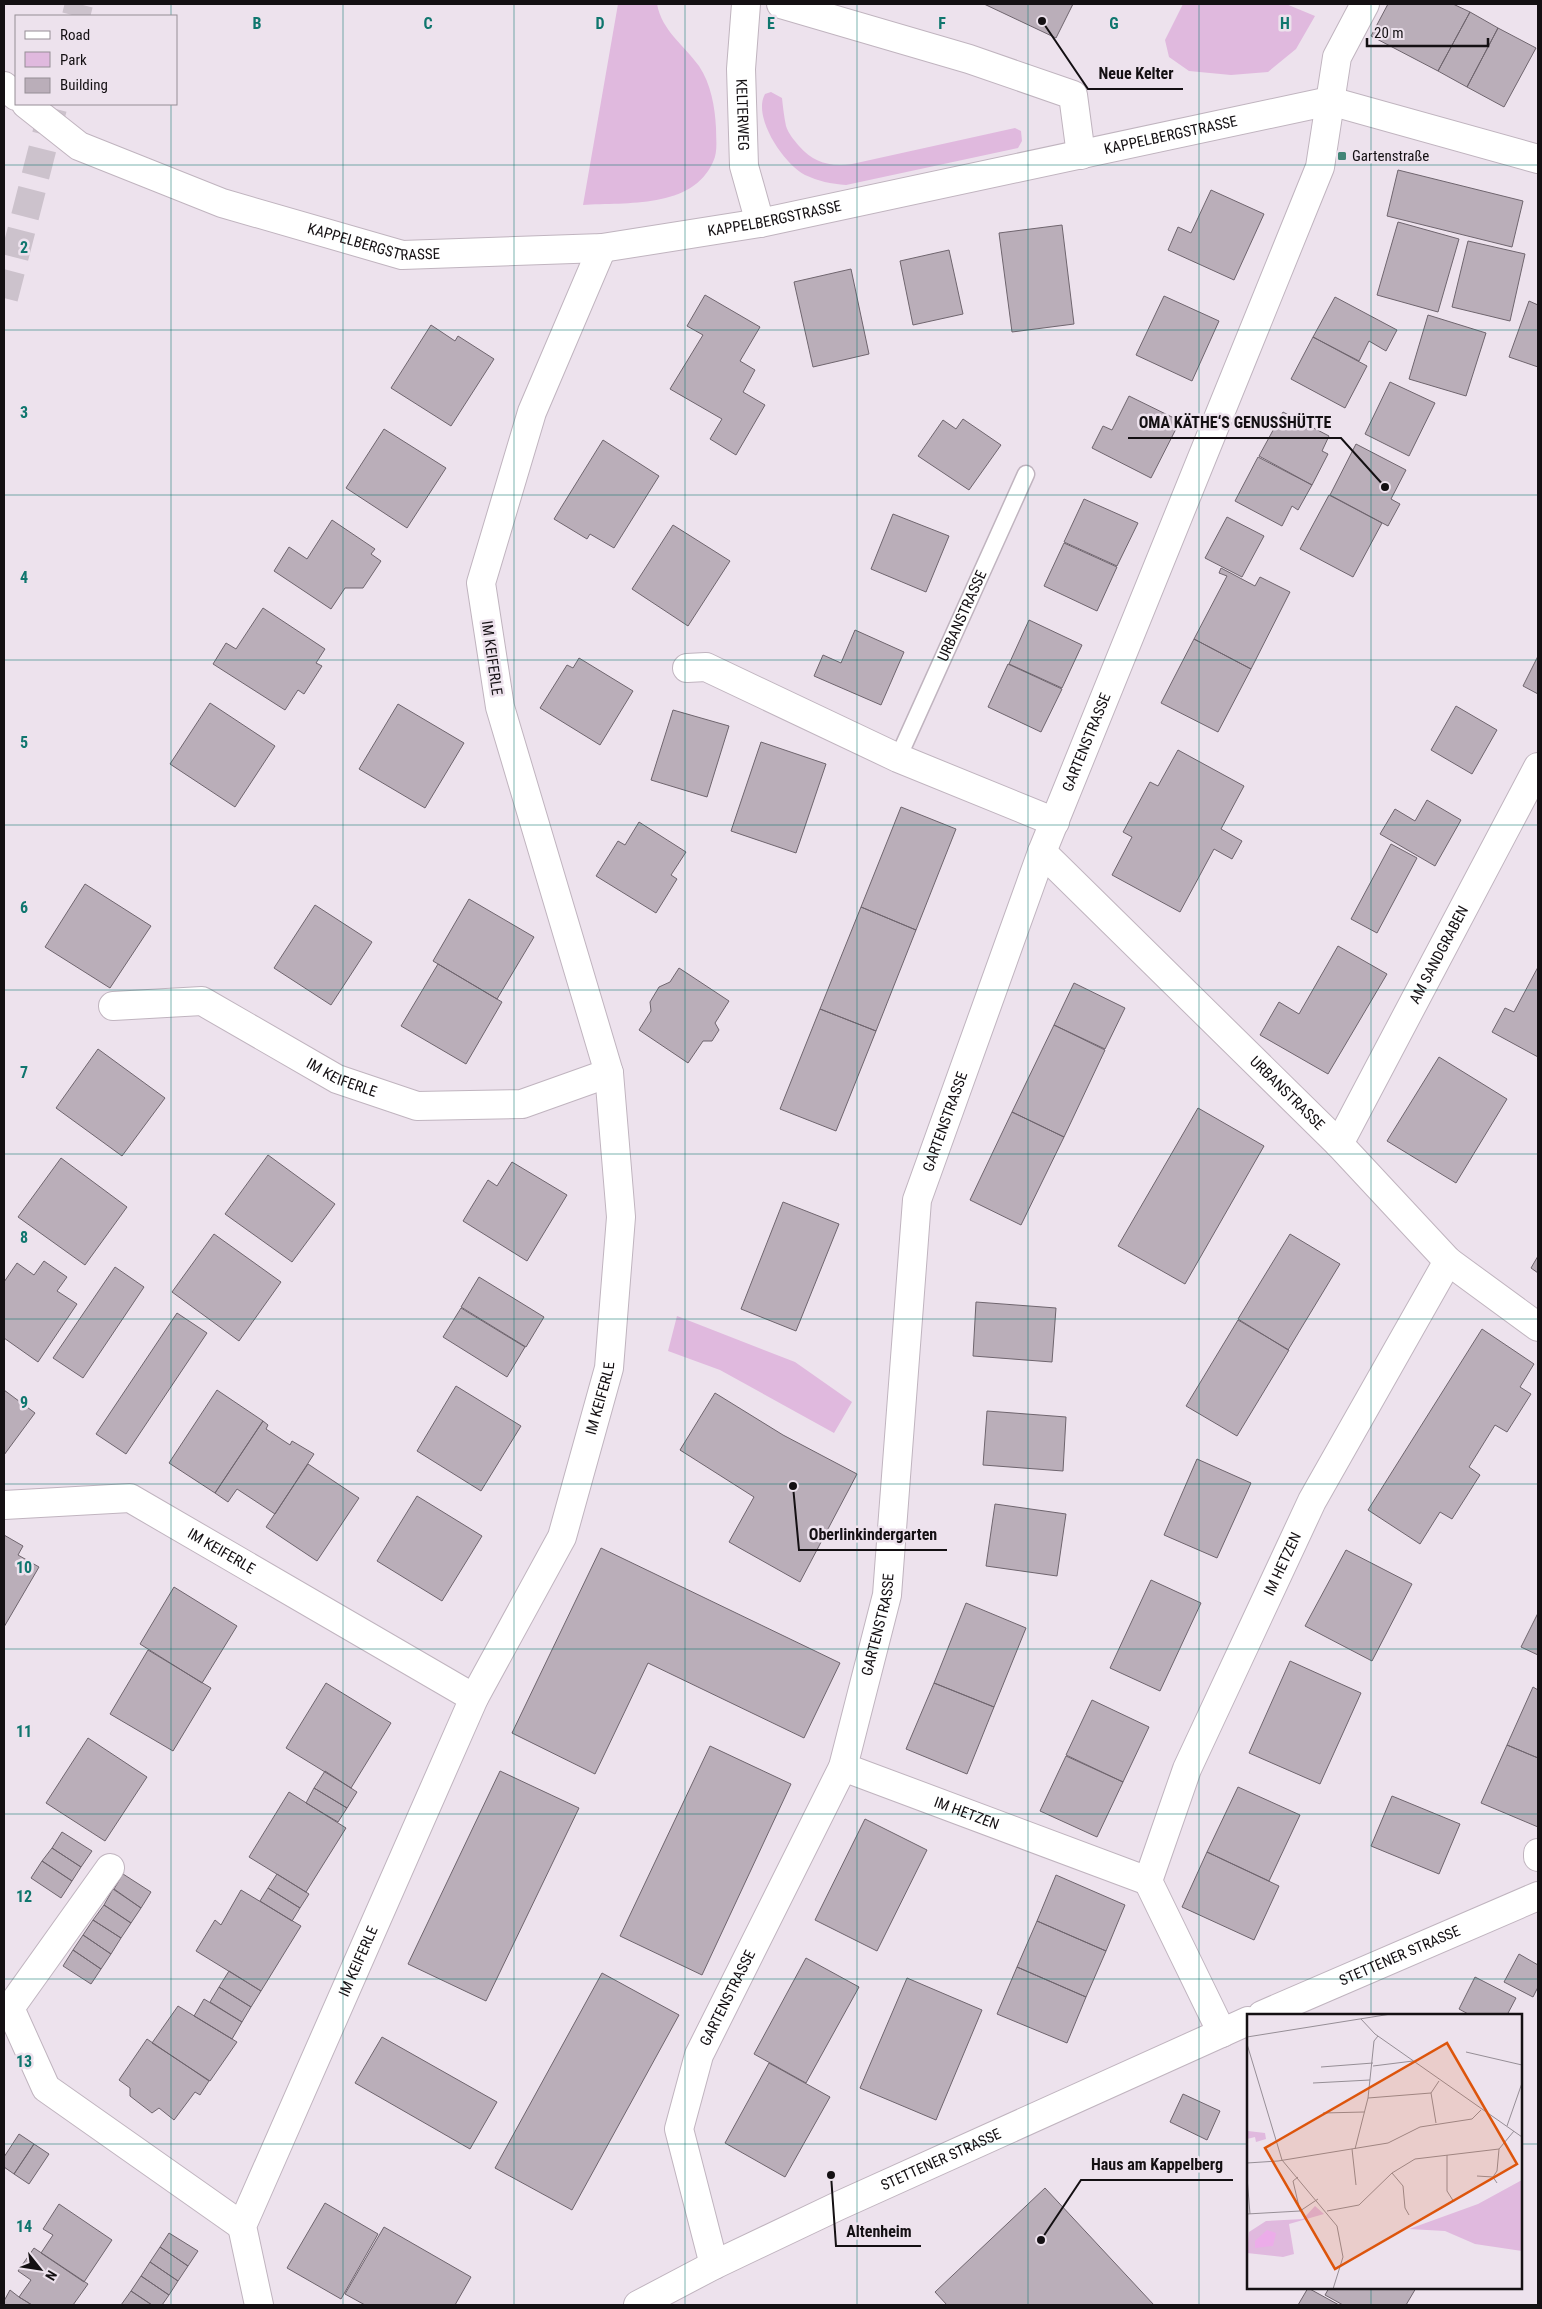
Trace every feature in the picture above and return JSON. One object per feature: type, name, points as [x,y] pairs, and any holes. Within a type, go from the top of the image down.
[{"type":"street","name":"KELTERWEG","points":[[746,4],[741,69],[744,166],[760,223]]},
{"type":"street","points":[[781,4],[969,59],[1072,95],[1081,155]]},
{"type":"street","name":"GARTENSTRASSE","points":[[714,2265],[679,2129],[699,2055],[843,1767],[888,1595],[917,1200],[1042,852],[1320,166],[1337,57],[1365,4]]},
{"type":"street","points":[[4,86],[15,95]]},
{"type":"street","name":"KAPPELBERGSTRASSE","points":[[27,105],[79,146],[222,203],[402,255],[602,248],[760,223],[1330,101],[1538,159]]},
{"type":"street","name":"IM KEIFERLE","points":[[242,2226],[474,1698],[562,1537],[609,1368],[620,1218],[609,1074],[500,707],[481,582],[532,412],[602,248]]},
{"type":"street","points":[[687,668],[706,666],[898,758],[1055,822]]},
{"type":"street","name":"AM SANDGRABEN","points":[[1339,1144],[1538,767]]},
{"type":"street","name":"URBANSTRASSE","points":[[1042,852],[1339,1144],[1448,1261],[1538,1327]]},
{"type":"street","name":"IM KEIFERLE","points":[[113,1006],[202,1001],[336,1079],[417,1106],[522,1104],[609,1074]]},
{"type":"street","name":"IM HETZEN","points":[[843,1767],[1148,1881],[1187,1769],[1312,1501],[1448,1261]]},
{"type":"street","name":"IM KEIFERLE","points":[[4,1505],[130,1498],[474,1698]]},
{"type":"street","points":[[110,1868],[7,2009],[46,2088],[242,2226],[259,2305]]},
{"type":"street","points":[[1148,1881],[1222,2033]]},
{"type":"street","name":"STETTENER STRASSE","points":[[1264,2014],[1538,1896]]},
{"type":"street","name":"STETTENER STRASSE","points":[[638,2305],[714,2265],[847,2202],[1247,2021]]},
{"type":"lane","name":"URBANSTRASSE","points":[[898,758],[1026,474]]},
{"type":"green space","points":[[618,4],[657,4],[669,30],[699,66],[707,80],[713,104],[716,128],[716,154],[703,177],[690,188],[674,195],[657,200],[583,205]]},
{"type":"green space","points":[[1183,4],[1286,4],[1315,16],[1296,49],[1268,72],[1231,75],[1189,71],[1169,57],[1165,40]]},
{"type":"green space","points":[[771,92],[782,98],[786,126],[795,141],[805,152],[817,160],[830,164],[852,164],[1015,128],[1021,131],[1022,141],[1018,148],[846,185],[830,183],[805,175],[797,169],[788,161],[772,139],[766,127],[762,104],[765,94]]},
{"type":"green space","points":[[677,1316],[795,1362],[852,1402],[834,1433],[720,1370],[668,1351]]},
{"type":"building","points":[[984,4],[1073,4],[1056,38]]},
{"type":"building","points":[[1388,4],[1453,4],[1470,12],[1438,71],[1371,36]]},
{"type":"building","points":[[1470,12],[1498,28],[1467,87],[1438,71]]},
{"type":"building","points":[[1498,28],[1536,48],[1504,107],[1467,87]]},
{"type":"building","points":[[1398,170],[1523,201],[1512,247],[1387,216]]},
{"type":"building","points":[[1211,190],[1264,214],[1234,280],[1168,250],[1178,227],[1191,233]]},
{"type":"building","points":[[1398,222],[1459,239],[1438,312],[1377,295]]},
{"type":"building","points":[[1062,225],[1074,324],[1012,332],[999,233]]},
{"type":"building","points":[[1468,241],[1525,254],[1510,321],[1452,307]]},
{"type":"building","points":[[949,250],[963,314],[913,325],[900,261]]},
{"type":"building","points":[[851,269],[869,354],[813,367],[794,282]]},
{"type":"building","points":[[705,295],[760,327],[740,361],[755,370],[743,392],[765,405],[736,455],[710,439],[722,419],[670,389],[703,335],[687,326]]},
{"type":"building","points":[[1164,296],[1219,321],[1192,381],[1136,355]]},
{"type":"building","points":[[1335,297],[1397,330],[1386,351],[1369,341],[1359,361],[1313,337]]},
{"type":"building","points":[[1529,301],[1538,305],[1538,367],[1509,357]]},
{"type":"building","points":[[1428,315],[1486,333],[1466,396],[1409,379]]},
{"type":"building","points":[[431,325],[455,341],[458,336],[494,359],[451,426],[391,388]]},
{"type":"building","points":[[1313,337],[1367,366],[1345,408],[1291,379]]},
{"type":"building","points":[[1390,382],[1435,403],[1409,456],[1365,434]]},
{"type":"building","points":[[1129,396],[1180,421],[1151,478],[1092,448],[1103,426],[1112,430]]},
{"type":"building","points":[[1283,412],[1329,436],[1322,451],[1328,454],[1312,485],[1259,456]]},
{"type":"building","points":[[963,419],[1001,445],[969,490],[918,456],[943,420],[956,429]]},
{"type":"building","points":[[384,429],[446,468],[407,528],[346,488]]},
{"type":"building","points":[[603,440],[659,476],[614,548],[590,534],[587,539],[554,519]]},
{"type":"building","points":[[1356,444],[1406,470],[1391,499],[1400,504],[1388,526],[1330,495]]},
{"type":"building","points":[[1258,457],[1312,485],[1298,510],[1292,506],[1282,526],[1235,501]]},
{"type":"building","points":[[1329,495],[1382,523],[1353,577],[1300,549]]},
{"type":"building","points":[[1084,499],[1138,523],[1117,566],[1064,542]]},
{"type":"building","points":[[893,514],[949,536],[926,592],[871,569]]},
{"type":"building","points":[[1227,517],[1264,536],[1242,577],[1205,558]]},
{"type":"building","points":[[332,520],[375,549],[371,554],[381,561],[363,588],[345,588],[331,609],[274,571],[289,547],[307,559]]},
{"type":"building","points":[[673,525],[730,561],[688,626],[632,589]]},
{"type":"building","points":[[1064,543],[1117,567],[1097,611],[1044,586]]},
{"type":"building","points":[[1221,568],[1255,586],[1260,577],[1290,592],[1251,669],[1194,639],[1227,576],[1219,573]]},
{"type":"building","points":[[263,608],[325,649],[316,663],[322,666],[304,694],[298,690],[285,710],[213,664],[226,643],[236,649]]},
{"type":"building","points":[[1029,620],[1082,645],[1062,688],[1009,664]]},
{"type":"building","points":[[855,630],[904,652],[881,705],[814,676],[823,655],[841,663]]},
{"type":"building","points":[[1194,639],[1251,669],[1218,732],[1161,703]]},
{"type":"building","points":[[1538,656],[1538,694],[1523,686]]},
{"type":"building","points":[[579,658],[633,691],[600,745],[540,708],[567,665],[573,668]]},
{"type":"building","points":[[1008,664],[1062,689],[1041,732],[988,707]]},
{"type":"building","points":[[210,703],[275,746],[235,807],[170,764]]},
{"type":"building","points":[[398,704],[464,743],[425,808],[359,769]]},
{"type":"building","points":[[1456,706],[1497,730],[1472,774],[1431,750]]},
{"type":"building","points":[[673,710],[729,726],[707,797],[651,780]]},
{"type":"building","points":[[761,742],[826,764],[796,853],[731,831]]},
{"type":"building","points":[[1178,750],[1244,786],[1221,829],[1242,841],[1232,859],[1214,849],[1180,912],[1112,875],[1132,837],[1123,832],[1150,782],[1158,786]]},
{"type":"building","points":[[1427,800],[1461,820],[1435,866],[1380,834],[1395,809],[1415,821]]},
{"type":"building","points":[[901,807],[956,829],[916,930],[861,907]]},
{"type":"building","points":[[639,822],[686,852],[671,875],[677,879],[656,913],[596,876],[618,841],[625,845]]},
{"type":"building","points":[[1391,844],[1417,858],[1377,933],[1351,919]]},
{"type":"building","points":[[85,884],[151,926],[110,988],[45,947]]},
{"type":"building","points":[[469,899],[534,937],[497,999],[433,961]]},
{"type":"building","points":[[315,905],[372,942],[331,1005],[274,968]]},
{"type":"building","points":[[861,907],[916,930],[876,1031],[820,1009]]},
{"type":"building","points":[[1338,946],[1387,974],[1328,1074],[1260,1035],[1279,1002],[1299,1014]]},
{"type":"building","points":[[438,964],[502,1002],[466,1064],[401,1026]]},
{"type":"building","points":[[1538,967],[1538,1057],[1492,1032],[1505,1008],[1514,1012]]},
{"type":"building","points":[[679,968],[729,1001],[715,1023],[719,1030],[712,1041],[703,1041],[688,1063],[639,1030],[651,1011],[650,1002],[659,987],[670,982]]},
{"type":"building","points":[[1074,983],[1125,1008],[1105,1049],[1054,1025]]},
{"type":"building","points":[[820,1009],[876,1031],[836,1131],[780,1109]]},
{"type":"building","points":[[1054,1025],[1105,1050],[1064,1137],[1012,1112]]},
{"type":"building","points":[[98,1049],[165,1098],[122,1156],[56,1108]]},
{"type":"building","points":[[1439,1057],[1507,1099],[1456,1183],[1387,1141]]},
{"type":"building","points":[[1198,1108],[1264,1146],[1185,1284],[1118,1246]]},
{"type":"building","points":[[1012,1112],[1064,1137],[1021,1225],[970,1200]]},
{"type":"building","points":[[268,1155],[335,1204],[292,1262],[225,1214]]},
{"type":"building","points":[[61,1158],[127,1207],[85,1265],[18,1217]]},
{"type":"building","points":[[512,1162],[567,1195],[527,1261],[463,1221],[488,1180],[497,1186]]},
{"type":"building","points":[[783,1202],[839,1224],[796,1331],[741,1309]]},
{"type":"building","points":[[214,1234],[281,1282],[239,1341],[172,1292]]},
{"type":"building","points":[[1290,1234],[1340,1264],[1288,1350],[1238,1319]]},
{"type":"building","points":[[1538,1256],[1538,1273],[1531,1268]]},
{"type":"building","points":[[44,1261],[67,1277],[57,1291],[77,1304],[38,1362],[4,1338],[4,1282],[17,1263],[34,1275]]},
{"type":"building","points":[[115,1267],[144,1287],[83,1378],[53,1358]]},
{"type":"building","points":[[479,1277],[544,1317],[526,1347],[461,1307]]},
{"type":"building","points":[[976,1302],[1056,1308],[1052,1362],[973,1356]]},
{"type":"building","points":[[461,1308],[525,1347],[507,1377],[443,1337]]},
{"type":"building","points":[[177,1313],[207,1333],[126,1454],[96,1434]]},
{"type":"building","points":[[1238,1320],[1289,1350],[1237,1436],[1186,1406]]},
{"type":"building","points":[[1482,1329],[1534,1364],[1520,1387],[1531,1394],[1507,1432],[1495,1425],[1469,1467],[1480,1475],[1452,1519],[1440,1512],[1420,1544],[1368,1510]]},
{"type":"building","points":[[456,1386],[521,1426],[481,1491],[417,1451]]},
{"type":"building","points":[[4,1390],[35,1413],[4,1455]]},
{"type":"building","points":[[217,1390],[263,1421],[215,1493],[169,1463]]},
{"type":"building","points":[[715,1393],[783,1435],[857,1474],[800,1582],[729,1542],[754,1497],[680,1450]]},
{"type":"building","points":[[987,1411],[1066,1417],[1063,1471],[983,1465]]},
{"type":"building","points":[[263,1421],[268,1425],[266,1429],[290,1445],[292,1441],[314,1454],[275,1514],[237,1489],[228,1502],[215,1493]]},
{"type":"building","points":[[1197,1459],[1251,1483],[1217,1558],[1164,1535]]},
{"type":"building","points":[[308,1464],[359,1498],[317,1561],[266,1527]]},
{"type":"building","points":[[417,1496],[482,1536],[442,1601],[377,1561]]},
{"type":"building","points":[[995,1504],[1066,1514],[1057,1576],[986,1566]]},
{"type":"building","points":[[4,1535],[23,1546],[18,1555],[39,1567],[4,1627]]},
{"type":"building","points":[[601,1548],[840,1663],[804,1738],[648,1663],[595,1774],[512,1733]]},
{"type":"building","points":[[1346,1550],[1412,1584],[1372,1661],[1305,1626]]},
{"type":"building","points":[[1151,1580],[1201,1603],[1160,1691],[1110,1668]]},
{"type":"building","points":[[174,1587],[237,1626],[202,1683],[140,1644]]},
{"type":"building","points":[[966,1603],[1026,1628],[994,1707],[934,1683]]},
{"type":"building","points":[[1538,1613],[1538,1655],[1521,1647]]},
{"type":"building","points":[[148,1650],[211,1688],[173,1751],[110,1714]]},
{"type":"building","points":[[1290,1661],[1361,1693],[1320,1784],[1249,1753]]},
{"type":"building","points":[[326,1683],[391,1723],[351,1788],[286,1748]]},
{"type":"building","points":[[934,1683],[994,1707],[967,1774],[906,1749]]},
{"type":"building","points":[[1533,1687],[1538,1690],[1538,1758],[1507,1745]]},
{"type":"building","points":[[1092,1700],[1149,1727],[1123,1782],[1066,1755]]},
{"type":"building","points":[[88,1738],[147,1777],[105,1841],[46,1803]]},
{"type":"building","points":[[1507,1745],[1538,1758],[1538,1827],[1481,1803]]},
{"type":"building","points":[[710,1746],[791,1784],[702,1975],[620,1936]]},
{"type":"building","points":[[1066,1756],[1123,1782],[1097,1837],[1040,1811]]},
{"type":"building","points":[[325,1771],[357,1792],[347,1808],[314,1788]]},
{"type":"building","points":[[500,1771],[579,1808],[486,2001],[408,1964]]},
{"type":"building","points":[[1238,1787],[1300,1815],[1269,1881],[1207,1852]]},
{"type":"building","points":[[314,1788],[347,1808],[338,1822],[306,1803]]},
{"type":"building","points":[[289,1792],[346,1828],[306,1892],[249,1857]]},
{"type":"building","points":[[1392,1796],[1460,1824],[1439,1874],[1371,1846]]},
{"type":"building","points":[[865,1819],[927,1850],[877,1951],[815,1920]]},
{"type":"building","points":[[62,1832],[92,1851],[81,1867],[52,1848]]},
{"type":"building","points":[[52,1848],[81,1867],[72,1881],[42,1861]]},
{"type":"building","points":[[1207,1852],[1279,1886],[1254,1940],[1182,1907]]},
{"type":"building","points":[[42,1861],[72,1881],[61,1898],[31,1878]]},
{"type":"building","points":[[123,1874],[151,1892],[141,1908],[114,1889]]},
{"type":"building","points":[[277,1874],[309,1894],[300,1908],[268,1888]]},
{"type":"building","points":[[1056,1875],[1125,1905],[1106,1951],[1037,1921]]},
{"type":"building","points":[[268,1888],[300,1908],[292,1921],[260,1901]]},
{"type":"building","points":[[113,1889],[141,1908],[131,1923],[104,1905]]},
{"type":"building","points":[[241,1890],[301,1926],[261,1991],[196,1951],[215,1920],[221,1925]]},
{"type":"building","points":[[104,1905],[131,1923],[121,1938],[93,1920]]},
{"type":"building","points":[[93,1920],[121,1938],[111,1954],[83,1935]]},
{"type":"building","points":[[1037,1921],[1106,1951],[1086,1997],[1017,1967]]},
{"type":"building","points":[[83,1935],[111,1954],[101,1969],[73,1950]]},
{"type":"building","points":[[73,1950],[101,1969],[91,1984],[63,1966]]},
{"type":"building","points":[[1519,1954],[1538,1965],[1538,1987],[1533,1997],[1504,1982]]},
{"type":"building","points":[[806,1958],[859,1987],[806,2083],[754,2054]]},
{"type":"building","points":[[1017,1967],[1086,1997],[1067,2043],[997,2014]]},
{"type":"building","points":[[229,1971],[261,1991],[251,2007],[219,1987]]},
{"type":"building","points":[[602,1973],[679,2015],[572,2210],[495,2168]]},
{"type":"building","points":[[1475,1977],[1516,1998],[1508,2014],[1468,2014],[1459,2009]]},
{"type":"building","points":[[907,1978],[982,2010],[936,2120],[860,2088]]},
{"type":"building","points":[[219,1987],[251,2007],[242,2022],[210,2002]]},
{"type":"building","points":[[204,1999],[242,2022],[232,2039],[194,2016]]},
{"type":"building","points":[[178,2006],[237,2042],[210,2081],[152,2043]]},
{"type":"building","points":[[382,2037],[497,2102],[470,2149],[355,2083]]},
{"type":"building","points":[[147,2039],[209,2081],[200,2095],[195,2092],[174,2120],[159,2108],[152,2113],[130,2096],[130,2088],[119,2080]]},
{"type":"building","points":[[769,2063],[830,2097],[785,2177],[725,2143]]},
{"type":"building","points":[[1183,2094],[1220,2111],[1207,2140],[1170,2122]]},
{"type":"building","points":[[19,2134],[34,2144],[14,2174],[4,2167],[4,2157]]},
{"type":"building","points":[[34,2144],[49,2154],[29,2184],[14,2174]]},
{"type":"building","points":[[1045,2188],[1154,2305],[947,2305],[935,2292]]},
{"type":"building","points":[[325,2203],[378,2234],[341,2299],[287,2268]]},
{"type":"building","points":[[59,2204],[112,2240],[84,2282],[41,2253],[53,2235],[43,2229]]},
{"type":"building","points":[[384,2227],[471,2277],[455,2305],[365,2305],[345,2294]]},
{"type":"building","points":[[169,2233],[198,2251],[188,2266],[160,2247]]},
{"type":"building","points":[[160,2247],[188,2266],[178,2281],[150,2262]]},
{"type":"building","points":[[34,2248],[88,2284],[73,2305],[32,2305],[19,2297],[31,2280],[18,2271]]},
{"type":"building","points":[[150,2262],[178,2281],[169,2295],[141,2276]]},
{"type":"building","points":[[141,2276],[169,2295],[162,2305],[152,2305],[131,2291]]},
{"type":"building","points":[[1307,2289],[1310,2289],[1339,2305],[1298,2305]]},
{"type":"building","points":[[1328,2289],[1415,2289],[1406,2305],[1343,2305],[1325,2295]]},
{"type":"building","points":[[10,2290],[19,2297],[32,2305],[4,2305]]},
{"type":"building","points":[[131,2291],[152,2305],[121,2305]]},
{"type":"tunnel","points":[[76,15],[79,4]]},
{"type":"tunnel","points":[[4,298],[54,105]]},
{"type":"place","name":"Neue Kelter","points":[[1042,21]]},
{"type":"place","name":"Gartenstraße","points":[[1342,156]]},
{"type":"place","name":"OMA KÄTHE‘S GENUSSHÜTTE","points":[[1385,487]]},
{"type":"place","name":"Oberlinkindergarten","points":[[793,1486]]},
{"type":"place","name":"Altenheim","points":[[831,2175]]},
{"type":"place","name":"Haus am Kappelberg","points":[[1041,2240]]}]
